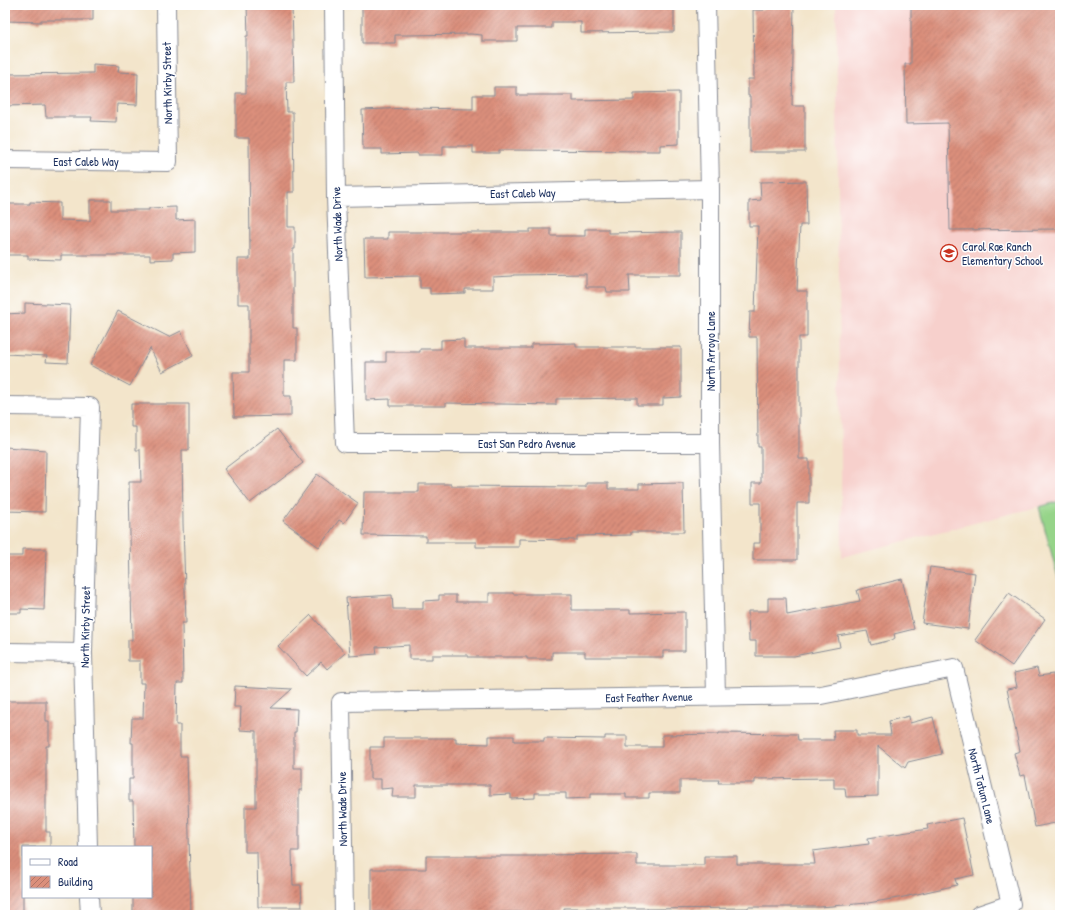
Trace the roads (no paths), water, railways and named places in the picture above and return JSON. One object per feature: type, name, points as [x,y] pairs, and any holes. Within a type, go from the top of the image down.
[{"type":"street","name":"North Kirby Street","points":[[166,5],[168,162]]},
{"type":"street","name":"North Wade Drive","points":[[334,5],[336,197],[345,443]]},
{"type":"street","name":"North Arroyo Lane","points":[[706,5],[710,189],[710,444],[716,696]]},
{"type":"street","name":"East Caleb Way","points":[[5,160],[168,162]]},
{"type":"street","name":"East Caleb Way","points":[[336,197],[710,189]]},
{"type":"street","name":"North Kirby Street","points":[[5,406],[90,407],[84,653],[88,846]]},
{"type":"street","name":"East San Pedro Avenue","points":[[345,443],[710,444]]},
{"type":"street","points":[[5,652],[84,653]]},
{"type":"street","name":"East Feather Avenue","points":[[341,702],[821,695],[954,668]]},
{"type":"street","name":"North Tatum Lane","points":[[954,668],[1011,904],[979,915]]},
{"type":"street","name":"North Wade Drive","points":[[341,702],[344,915]]},
{"type":"street","points":[[89,898],[90,915]]},
{"type":"place","name":"Carol Rae Ranch Elementary School","points":[[949,253]]}]
